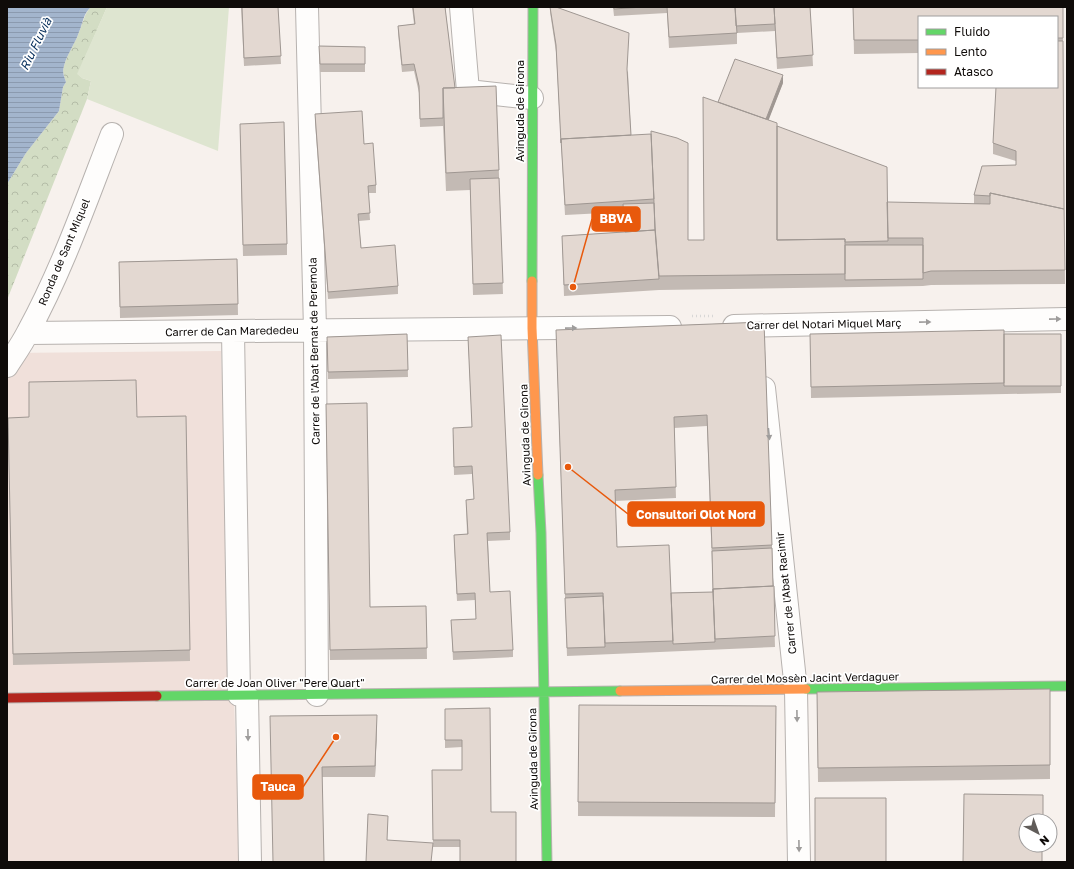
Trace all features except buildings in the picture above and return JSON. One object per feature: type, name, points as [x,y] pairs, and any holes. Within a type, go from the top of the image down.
[{"type":"street","name":"Carrer de l'Abat Bernat de Peremola","points":[[307,7],[314,330],[317,695]]},
{"type":"street","points":[[461,7],[468,91],[532,98]]},
{"type":"street","name":"Avinguda de Girona","points":[[533,7],[532,328],[541,533],[547,862]]},
{"type":"street","name":"Ronda de Sant Miquel","points":[[7,366],[28,333],[51,286],[112,134]]},
{"type":"street","name":"Carrer del Notari Miquel Març","points":[[711,326],[758,334],[1067,319]]},
{"type":"street","points":[[532,328],[688,326]]},
{"type":"street","name":"Carrer de Can Marededeu","points":[[28,333],[532,328]]},
{"type":"street","points":[[233,332],[243,696],[250,862]]},
{"type":"street","name":"Carrer de l'Abat Racimir","points":[[762,365],[796,690],[799,862]]},
{"type":"street","name":"Carrer del Mossèn Jacint Verdaguer","points":[[544,693],[1067,686]]},
{"type":"street","name":"Carrer de Joan Oliver \"Pere Quart\"","points":[[7,698],[544,693]]},
{"type":"shaded area","points":[[221,351],[240,862],[7,862],[7,353]]},
{"type":"green space","points":[[91,7],[107,7],[78,74],[82,78],[91,81],[87,99],[7,300],[7,184],[26,153],[59,111],[63,87],[66,82],[63,68],[85,16]]},
{"type":"green space","points":[[107,7],[229,7],[218,151],[87,99],[91,81],[82,78],[77,74]]},
{"type":"water","name":"Riu Fluvià","points":[[7,7],[91,7],[85,16],[63,68],[66,82],[63,87],[59,111],[26,153],[7,184]]},
{"type":"traffic: fast","points":[[532,281],[533,7]]},
{"type":"traffic: fast","points":[[538,475],[541,533],[547,862]]},
{"type":"traffic: fast","points":[[806,689],[1067,686]]},
{"type":"traffic: fast","points":[[157,696],[620,691]]},
{"type":"traffic: slow","points":[[532,281],[532,328],[538,475]]},
{"type":"traffic: slow","points":[[620,691],[806,689]]},
{"type":"traffic: jam","points":[[7,698],[157,696]]},
{"type":"place","name":"BBVA","points":[[573,287]]},
{"type":"place","name":"Consultori Olot Nord","points":[[568,467]]},
{"type":"place","name":"Tauca","points":[[336,737]]}]
